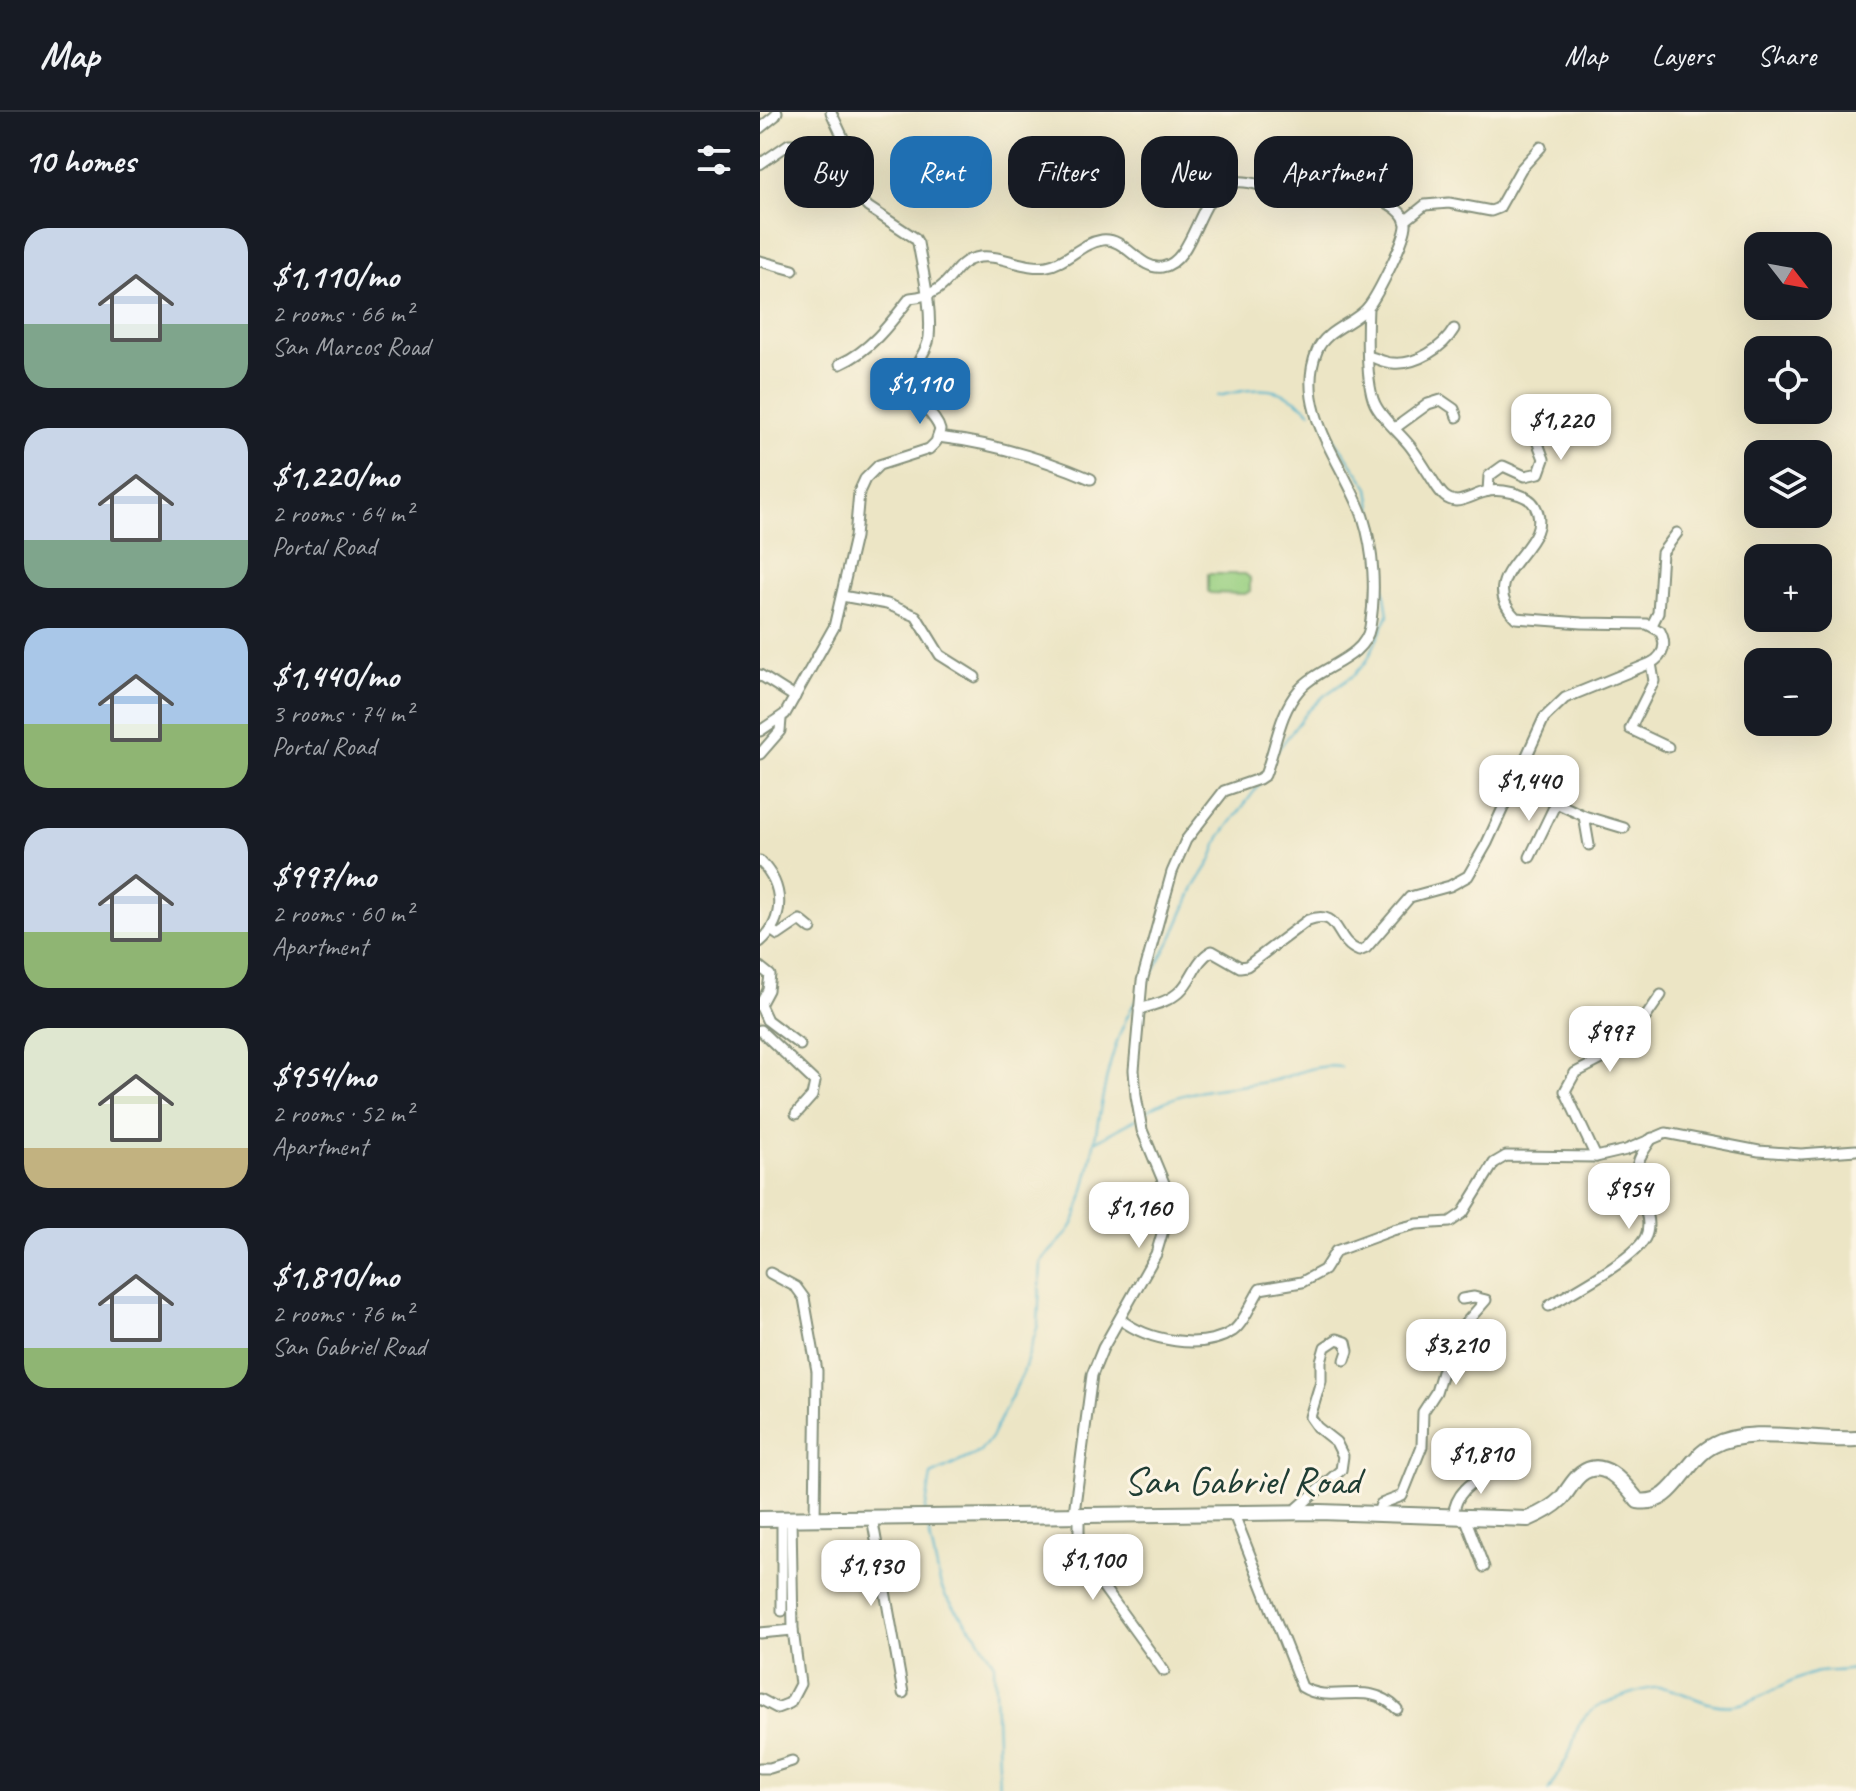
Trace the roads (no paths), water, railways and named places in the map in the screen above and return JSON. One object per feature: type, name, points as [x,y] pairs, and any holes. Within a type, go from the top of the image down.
[{"type":"street","points":[[760,128],[777,112]]},
{"type":"street","points":[[831,112],[842,136]]},
{"type":"street","points":[[760,164],[784,147]]},
{"type":"street","points":[[1405,221],[1425,205],[1449,203],[1491,211],[1499,208],[1521,169],[1541,147]]},
{"type":"street","points":[[840,364],[856,357],[889,325],[910,298],[937,291],[964,263],[976,257],[1044,267],[1100,240],[1111,240],[1153,266],[1167,266],[1182,252],[1212,197],[1230,184],[1247,183],[1301,197],[1381,200],[1397,210],[1405,221],[1399,247],[1368,307],[1322,343],[1314,363],[1314,409],[1362,514],[1369,542],[1372,592],[1368,634],[1359,648],[1312,677],[1298,691],[1280,726],[1265,775],[1224,791],[1186,840],[1172,872],[1142,981],[1134,1070],[1136,1096],[1142,1130],[1164,1183],[1167,1217],[1156,1254],[1103,1348],[1089,1387],[1077,1513],[1079,1542],[1091,1570],[1164,1671]]},
{"type":"street","points":[[760,754],[780,731],[781,719],[834,627],[855,537],[859,492],[865,479],[879,465],[929,449],[940,430],[936,418],[913,391],[911,382],[929,338],[918,243],[870,208]]},
{"type":"street","points":[[760,261],[793,270]]},
{"type":"street","points":[[1139,1009],[1168,1000],[1179,993],[1205,955],[1212,951],[1240,967],[1247,966],[1308,920],[1319,916],[1328,917],[1349,947],[1359,951],[1366,948],[1410,897],[1450,886],[1468,876],[1552,707],[1565,698],[1651,663],[1661,655],[1664,643],[1660,631],[1652,625],[1516,618],[1505,606],[1501,590],[1506,575],[1537,530],[1538,515],[1534,504],[1523,495],[1488,491],[1455,501],[1443,496],[1412,448],[1374,404],[1368,356],[1368,307]]},
{"type":"street","points":[[1368,356],[1394,363],[1417,360],[1449,338],[1454,329]]},
{"type":"street","points":[[1395,428],[1428,404],[1441,400],[1454,409],[1457,417]]},
{"type":"street","points":[[1488,491],[1489,476],[1503,466],[1525,476],[1539,473],[1544,459],[1532,428],[1535,415],[1547,409],[1568,414],[1577,408]]},
{"type":"street","points":[[938,437],[996,448],[1061,466],[1091,479]]},
{"type":"street","points":[[1652,625],[1658,613],[1662,553],[1677,533]]},
{"type":"street","points":[[842,596],[887,604],[916,616],[940,655],[975,677]]},
{"type":"street","points":[[1651,663],[1654,681],[1630,729],[1668,747]]},
{"type":"street","points":[[760,675],[795,697]]},
{"type":"street","points":[[760,731],[781,719]]},
{"type":"street","points":[[1514,783],[1584,816],[1624,828]]},
{"type":"street","points":[[1530,857],[1556,803]]},
{"type":"street","points":[[1584,816],[1589,845]]},
{"type":"street","points":[[760,861],[774,879],[780,901],[779,914],[760,942]]},
{"type":"street","points":[[771,930],[778,935],[800,920],[811,929]]},
{"type":"street","points":[[760,967],[770,975],[768,990],[760,1005],[767,1020],[800,1045]]},
{"type":"street","points":[[1596,1157],[1565,1091],[1575,1073],[1625,1047],[1661,995]]},
{"type":"street","points":[[760,1030],[815,1082],[812,1096],[796,1114]]},
{"type":"street","points":[[1120,1319],[1166,1338],[1195,1342],[1212,1340],[1236,1329],[1260,1289],[1302,1282],[1324,1270],[1336,1251],[1393,1230],[1417,1224],[1450,1222],[1463,1213],[1494,1163],[1506,1156],[1596,1157],[1626,1150],[1666,1133],[1759,1151],[1801,1154],[1856,1150]]},
{"type":"street","points":[[1549,1306],[1630,1255],[1646,1236],[1647,1215],[1637,1189],[1638,1161],[1652,1138]]},
{"type":"street","points":[[770,1273],[796,1287],[804,1298],[817,1371],[815,1518]]},
{"type":"street","points":[[1378,1513],[1381,1504],[1402,1496],[1422,1446],[1423,1412],[1436,1392],[1446,1359],[1459,1346],[1464,1325],[1486,1300],[1474,1297],[1462,1299]]},
{"type":"street","points":[[1293,1512],[1341,1470],[1343,1456],[1336,1442],[1310,1417],[1321,1381],[1325,1347],[1337,1339],[1346,1342],[1348,1351],[1345,1360]]},
{"type":"street","name":"San Gabriel Road","points":[[760,1519],[1293,1512],[1528,1519],[1560,1500],[1580,1474],[1593,1467],[1608,1470],[1624,1483],[1638,1501],[1650,1503],[1664,1497],[1698,1456],[1713,1445],[1736,1436],[1755,1434],[1856,1439]]},
{"type":"street","points":[[1484,1567],[1459,1517],[1455,1500],[1466,1486],[1494,1469]]},
{"type":"street","points":[[1233,1512],[1302,1687],[1311,1693],[1367,1693],[1388,1699],[1397,1709]]},
{"type":"street","points":[[872,1517],[903,1693]]},
{"type":"street","points":[[782,1611],[786,1519]]},
{"type":"street","points":[[760,1699],[777,1708],[790,1703],[800,1684],[793,1630],[786,1519]]},
{"type":"street","points":[[760,1633],[793,1630]]},
{"type":"street","points":[[760,1768],[792,1761]]},
{"type":"waterway","points":[[1217,396],[1267,390],[1288,396],[1311,412]]},
{"type":"waterway","points":[[1277,751],[1307,712],[1367,661],[1388,615],[1369,488],[1324,424]]},
{"type":"waterway","points":[[1145,986],[1173,936],[1194,888],[1211,861],[1220,837],[1262,781]]},
{"type":"waterway","points":[[925,1513],[931,1475],[980,1452],[992,1436],[1023,1373],[1038,1325],[1041,1262],[1070,1229],[1078,1211],[1110,1063],[1135,1002]]},
{"type":"waterway","points":[[1144,1113],[1176,1097],[1192,1093],[1275,1080],[1315,1068],[1341,1067]]},
{"type":"waterway","points":[[1096,1141],[1136,1119]]},
{"type":"waterway","points":[[927,1523],[946,1597],[977,1635],[994,1664],[999,1791]]},
{"type":"waterway","points":[[1548,1791],[1569,1754],[1581,1721],[1596,1708],[1615,1699],[1649,1689],[1665,1688],[1716,1705],[1735,1705],[1814,1673],[1856,1668]]}]
